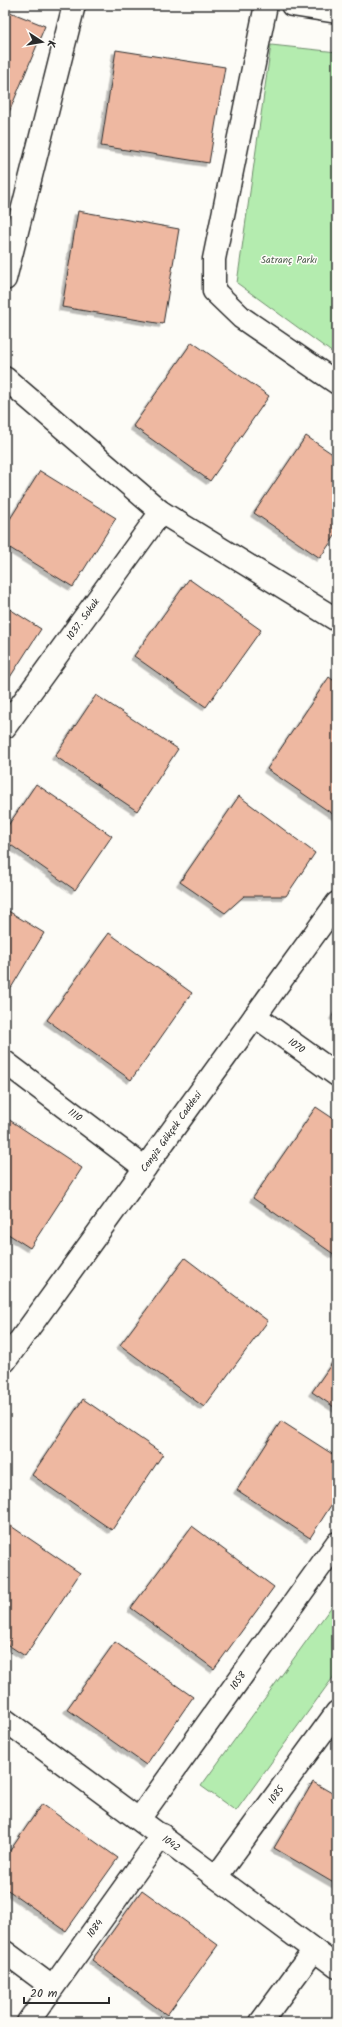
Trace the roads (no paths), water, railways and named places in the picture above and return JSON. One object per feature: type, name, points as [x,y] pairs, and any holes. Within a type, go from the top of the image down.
[{"type":"street","points":[[5,279],[74,5]]},
{"type":"street","points":[[266,5],[214,259],[214,291],[242,318],[337,383]]},
{"type":"street","points":[[292,5],[337,12]]},
{"type":"street","points":[[5,378],[161,512],[337,620]]},
{"type":"street","name":"1037. Sokak","points":[[5,727],[161,512]]},
{"type":"street","name":"Cengiz Gökçek Caddesi","points":[[5,1361],[337,903]]},
{"type":"street","name":"1070","points":[[255,1016],[337,1075]]},
{"type":"street","name":"1110","points":[[5,1062],[145,1168]]},
{"type":"street","name":"1058","points":[[139,1819],[337,1543]]},
{"type":"street","name":"1085","points":[[216,1877],[337,1712]]},
{"type":"street","name":"1042","points":[[5,1720],[337,1967]]},
{"type":"street","name":"1084","points":[[28,2022],[162,1836]]},
{"type":"street","points":[[261,2022],[314,1950]]},
{"type":"street","points":[[5,1952],[52,1987]]},
{"type":"park label","name":"Satranç Parkı","points":[[289,260]]}]
